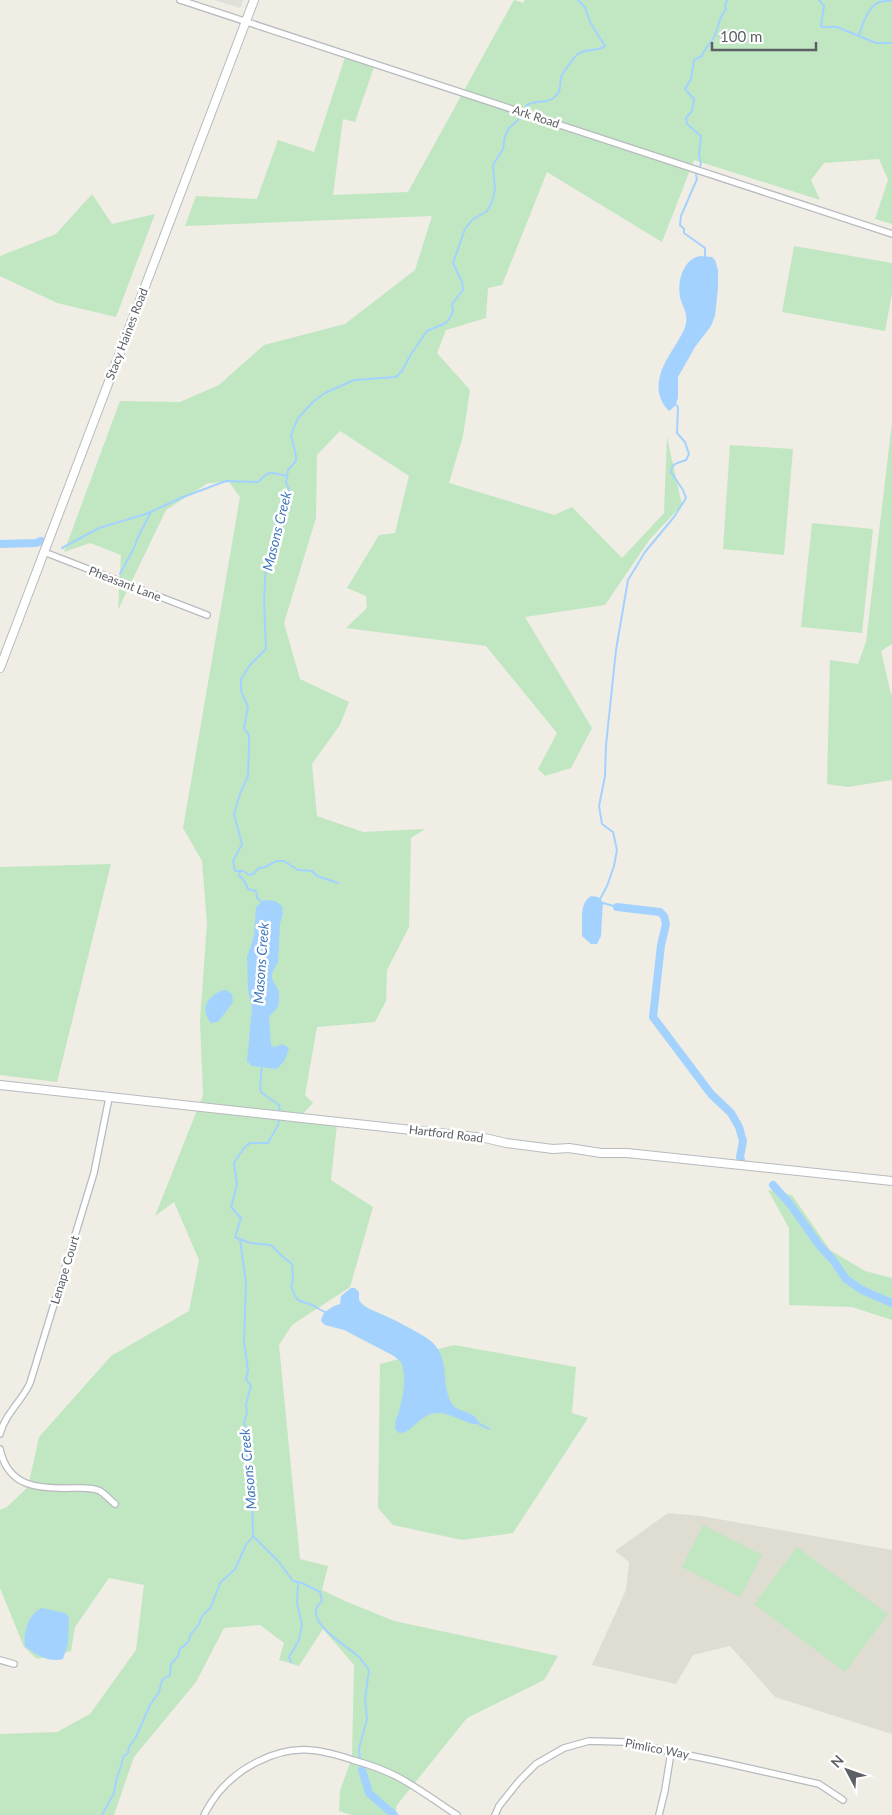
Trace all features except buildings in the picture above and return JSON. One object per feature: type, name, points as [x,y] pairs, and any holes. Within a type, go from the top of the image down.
[{"type":"street","name":"Ark Road","points":[[180,0],[892,234]]},
{"type":"street","name":"Stacy Haines Road","points":[[0,668],[254,0]]},
{"type":"street","name":"Pheasant Lane","points":[[44,552],[207,615]]},
{"type":"street","name":"Hartford Road","points":[[0,1086],[485,1138],[506,1143],[553,1149],[569,1148],[602,1153],[627,1153],[892,1181]]},
{"type":"street","name":"Lenape Court","points":[[0,1434],[6,1419],[30,1383],[94,1174],[109,1098]]},
{"type":"street","points":[[0,1448],[4,1462],[9,1470],[22,1482],[43,1488],[80,1488],[100,1491],[115,1504]]},
{"type":"street","points":[[0,1660],[14,1664]]},
{"type":"street","name":"Pimlico Way","points":[[494,1815],[519,1781],[532,1768],[556,1751],[572,1744],[589,1741],[615,1741],[819,1784],[843,1800]]},
{"type":"street","points":[[204,1815],[216,1795],[244,1769],[280,1753],[308,1749],[326,1751],[386,1772],[416,1788],[457,1815]]},
{"type":"street","points":[[659,1815],[666,1790],[671,1752]]},
{"type":"shaded area","points":[[214,0],[243,0],[240,8]]},
{"type":"shaded area","points":[[668,1513],[701,1516],[892,1550],[892,1734],[775,1697],[730,1646],[693,1655],[676,1684],[592,1665],[626,1590],[629,1562],[615,1551]]},
{"type":"green space","points":[[514,0],[523,3],[525,0],[892,0],[892,224],[875,219],[888,180],[879,159],[824,163],[811,180],[820,200],[694,160],[662,242],[547,172],[502,285],[488,288],[486,318],[446,330],[437,353],[470,390],[463,436],[449,483],[554,515],[572,507],[622,558],[664,513],[667,437],[682,505],[650,539],[605,605],[525,617],[592,728],[571,768],[545,776],[538,769],[557,733],[486,646],[346,628],[367,608],[366,596],[347,588],[379,535],[395,533],[409,476],[340,431],[317,455],[316,518],[284,623],[300,679],[349,702],[340,725],[312,764],[317,816],[363,832],[425,829],[411,838],[409,927],[387,970],[386,1001],[375,1022],[317,1027],[305,1095],[313,1103],[296,1121],[337,1125],[331,1180],[373,1207],[350,1287],[292,1325],[279,1345],[300,1559],[328,1566],[322,1590],[394,1621],[558,1656],[544,1680],[467,1718],[397,1805],[395,1815],[352,1815],[339,1811],[340,1791],[352,1757],[354,1665],[323,1629],[299,1666],[279,1660],[284,1643],[260,1625],[224,1628],[196,1682],[134,1757],[114,1815],[0,1815],[0,1734],[57,1732],[90,1714],[136,1650],[144,1585],[109,1578],[75,1627],[71,1651],[37,1659],[24,1647],[0,1588],[0,1510],[7,1507],[28,1487],[39,1437],[111,1356],[189,1311],[199,1260],[174,1202],[155,1216],[203,1095],[200,1021],[207,923],[202,861],[183,828],[240,497],[229,482],[208,483],[166,510],[118,610],[121,555],[90,543],[64,552],[120,401],[180,402],[219,385],[264,345],[345,324],[415,270],[432,216],[185,226],[196,196],[257,199],[278,140],[314,152],[346,54],[375,64],[355,122],[343,119],[333,195],[408,192]]},
{"type":"green space","points":[[92,194],[112,224],[155,214],[116,317],[57,303],[0,276],[0,256],[56,234]]},
{"type":"green space","points":[[794,246],[892,263],[892,294],[885,331],[782,312]]},
{"type":"green space","points":[[892,422],[892,644],[881,651],[892,694],[892,780],[848,787],[827,784],[830,660],[858,664],[866,642]]},
{"type":"green space","points":[[730,445],[793,449],[784,555],[723,549]]},
{"type":"green space","points":[[812,523],[873,529],[862,633],[801,627]]},
{"type":"green space","points":[[111,864],[57,1082],[0,1075],[0,867]]},
{"type":"green space","points":[[768,1190],[792,1195],[830,1250],[865,1271],[892,1278],[892,1320],[852,1307],[789,1305],[789,1228]]},
{"type":"green space","points":[[454,1345],[576,1367],[572,1413],[588,1418],[513,1533],[462,1540],[393,1525],[378,1508],[380,1364]]},
{"type":"green space","points":[[703,1525],[762,1555],[740,1597],[682,1567]]},
{"type":"green space","points":[[797,1547],[888,1614],[845,1672],[754,1604]]},
{"type":"water","points":[[700,256],[712,257],[718,270],[715,316],[711,326],[695,347],[678,377],[678,398],[675,406],[669,411],[662,402],[658,385],[663,367],[682,335],[685,326],[686,316],[679,291],[682,272],[689,262]]},
{"type":"water","points":[[591,896],[598,897],[603,902],[601,936],[597,944],[591,944],[582,936],[584,904]]},
{"type":"water","points":[[264,900],[275,901],[282,906],[283,913],[280,924],[278,962],[272,973],[272,979],[279,991],[279,1002],[278,1007],[269,1017],[271,1045],[274,1047],[283,1044],[289,1048],[285,1060],[277,1069],[252,1066],[247,1061],[252,1008],[248,990],[247,957],[254,936],[256,907]]},
{"type":"water","points":[[223,990],[232,994],[233,1002],[218,1022],[211,1023],[207,1018],[207,1003],[209,999]]},
{"type":"water","points":[[351,1288],[355,1288],[359,1292],[359,1300],[366,1307],[408,1327],[432,1342],[441,1356],[446,1386],[453,1406],[476,1417],[477,1424],[438,1413],[426,1416],[409,1430],[399,1433],[396,1431],[395,1424],[404,1386],[401,1362],[394,1356],[344,1330],[325,1325],[321,1321],[325,1312],[340,1304],[341,1296]]},
{"type":"water","points":[[42,1608],[65,1613],[69,1617],[68,1644],[63,1659],[53,1660],[43,1657],[25,1646],[25,1635],[30,1619],[37,1610]]},
{"type":"waterway","name":"Masons Creek","points":[[526,106],[546,101],[556,96],[562,75],[575,57],[579,53],[605,46],[590,22],[585,7],[578,0]]},
{"type":"waterway","points":[[700,166],[701,136],[687,124],[686,118],[692,111],[694,99],[685,89],[691,79],[694,60],[702,56],[704,50],[714,38],[720,18],[726,9],[727,0]]},
{"type":"waterway","points":[[819,0],[824,6],[822,27],[837,27],[876,43],[892,43]]},
{"type":"waterway","points":[[859,35],[866,16],[872,7],[880,2],[892,0]]},
{"type":"waterway","name":"Masons Creek","points":[[338,883],[317,876],[312,871],[298,870],[284,861],[277,861],[259,868],[249,875],[243,871],[235,871],[233,861],[242,844],[234,814],[248,776],[249,735],[244,728],[248,707],[241,691],[241,679],[250,665],[266,649],[264,600],[266,566],[277,519],[288,496],[289,489],[286,483],[288,470],[296,461],[291,435],[298,418],[314,401],[325,393],[354,380],[396,377],[402,371],[427,331],[446,323],[449,319],[453,312],[452,304],[463,290],[462,282],[453,263],[465,229],[472,220],[487,211],[492,202],[495,190],[493,165],[503,149],[505,136],[509,128],[520,118]]},
{"type":"waterway","points":[[696,175],[697,179],[681,216],[680,225],[684,229],[684,233],[705,248],[705,258]]},
{"type":"waterway","points":[[599,901],[607,886],[617,850],[613,832],[602,824],[599,806],[605,776],[606,745],[616,650],[628,580],[645,552],[674,517],[686,498],[671,472],[674,465],[686,460],[689,454],[685,442],[677,433],[678,407],[674,402]]},
{"type":"waterway","points":[[62,548],[99,528],[146,514],[183,497],[226,481],[258,482],[265,475],[271,473],[287,476]]},
{"type":"waterway","points":[[120,574],[151,512]]},
{"type":"waterway","points":[[0,544],[36,543],[41,541]]},
{"type":"waterway","name":"Masons Creek","points":[[240,872],[239,875],[248,889],[256,891],[257,898],[262,902]]},
{"type":"waterway","points":[[603,903],[617,907]]},
{"type":"waterway","points":[[617,907],[660,912],[664,916],[666,924],[661,945],[653,1017],[711,1094],[731,1113],[739,1127],[743,1141],[740,1157],[742,1163]]},
{"type":"waterway","name":"Masons Creek","points":[[262,1064],[260,1089],[262,1093],[279,1105],[280,1114]]},
{"type":"waterway","name":"Masons Creek","points":[[279,1119],[278,1125],[268,1143],[250,1143],[244,1148],[234,1163],[237,1185],[231,1207],[241,1218],[235,1237],[250,1243],[271,1245],[292,1264],[293,1280],[291,1286],[295,1296],[301,1301],[327,1313]]},
{"type":"waterway","points":[[773,1185],[790,1204],[846,1279],[862,1290],[892,1303]]},
{"type":"waterway","name":"Masons Creek","points":[[102,1815],[114,1793],[124,1756],[128,1753],[129,1747],[136,1737],[150,1705],[159,1692],[162,1680],[170,1675],[171,1664],[178,1656],[180,1649],[188,1642],[202,1616],[211,1607],[220,1583],[235,1569],[246,1545],[253,1536],[252,1490],[248,1477],[251,1466],[246,1453],[248,1437],[244,1423],[247,1413],[246,1404],[251,1386],[246,1379],[248,1371],[244,1341],[246,1283],[240,1240]]},
{"type":"waterway","points":[[476,1422],[489,1429]]},
{"type":"waterway","points":[[253,1536],[279,1562],[293,1581],[302,1583],[320,1592],[322,1601],[316,1610],[320,1623],[325,1630],[359,1657],[369,1670],[365,1699],[367,1719],[359,1749],[360,1760]]},
{"type":"waterway","points":[[291,1662],[289,1657],[299,1640],[302,1624],[297,1604],[298,1583]]},
{"type":"waterway","points":[[361,1765],[362,1770]]},
{"type":"waterway","points":[[362,1770],[369,1793],[394,1815]]}]
